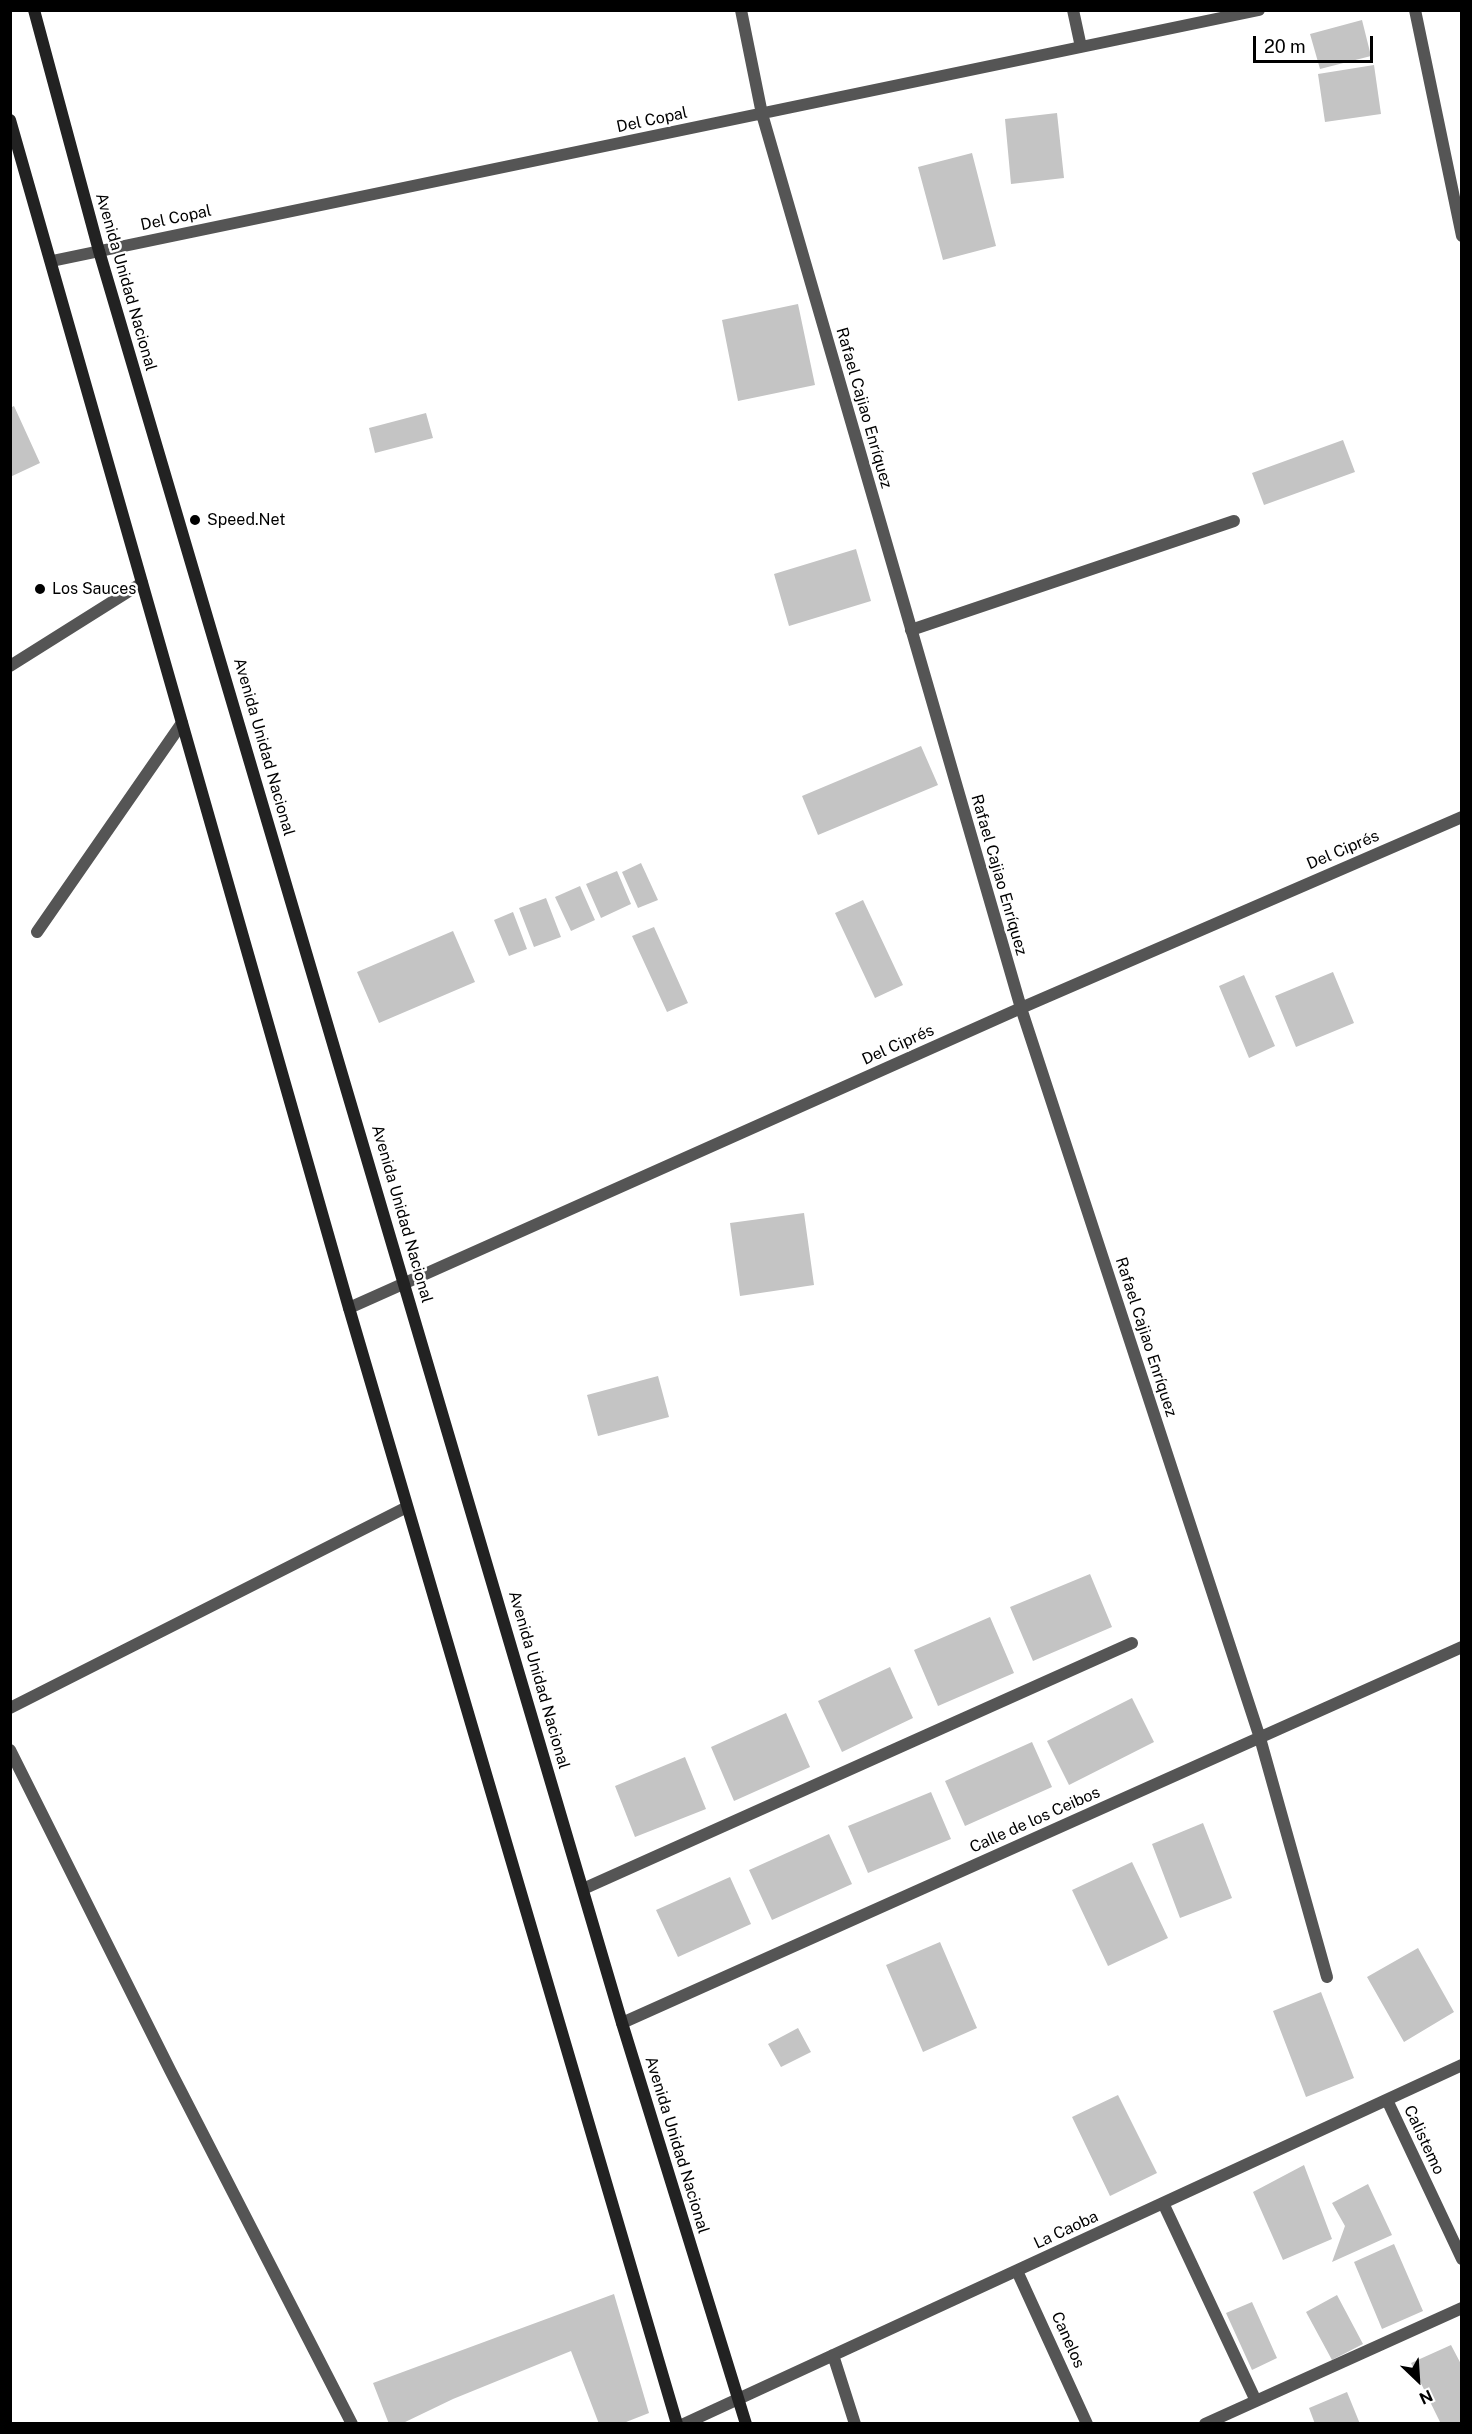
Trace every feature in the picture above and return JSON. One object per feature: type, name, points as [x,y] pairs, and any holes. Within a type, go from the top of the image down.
[{"type":"main road","name":"Avenida Unidad Nacional","points":[[34,10],[99,251],[406,1284],[622,2023],[746,2424]]},
{"type":"main road","points":[[10,120],[349,1308],[677,2424]]},
{"type":"street","name":"Rafael Cajiao Enríquez","points":[[741,10],[762,114],[1021,1008],[1260,1738],[1327,1977]]},
{"type":"street","points":[[1073,10],[1081,47]]},
{"type":"street","name":"Del Copal","points":[[52,261],[1259,10]]},
{"type":"street","points":[[1415,10],[1461,236]]},
{"type":"street","points":[[911,630],[1234,521]]},
{"type":"street","points":[[10,666],[142,583]]},
{"type":"street","points":[[37,932],[182,723]]},
{"type":"street","name":"Del Ciprés","points":[[349,1308],[1021,1008],[1461,817]]},
{"type":"street","points":[[10,1708],[407,1507]]},
{"type":"street","points":[[583,1889],[1132,1643]]},
{"type":"street","name":"Calle de los Ceibos","points":[[622,2023],[1461,1647]]},
{"type":"street","points":[[10,1750],[170,2070],[352,2424]]},
{"type":"street","name":"La Caoba","points":[[684,2424],[1461,2065]]},
{"type":"street","name":"Calistemo","points":[[1386,2100],[1461,2259]]},
{"type":"street","points":[[1163,2203],[1256,2401]]},
{"type":"street","name":"Canelos","points":[[1017,2271],[1088,2424]]},
{"type":"street","points":[[1205,2424],[1461,2308]]},
{"type":"street","points":[[833,2355],[855,2424]]},
{"type":"building","points":[[1362,20],[1371,56],[1320,69],[1310,34]]},
{"type":"building","points":[[1374,65],[1381,114],[1325,122],[1318,74]]},
{"type":"building","points":[[1057,113],[1064,178],[1011,184],[1005,119]]},
{"type":"building","points":[[972,153],[996,246],[943,260],[918,167]]},
{"type":"building","points":[[798,304],[815,385],[738,401],[722,320]]},
{"type":"building","points":[[14,406],[40,463],[10,477],[10,408]]},
{"type":"building","points":[[426,413],[433,438],[375,453],[369,428]]},
{"type":"building","points":[[1343,440],[1355,472],[1264,505],[1252,473]]},
{"type":"building","points":[[856,549],[871,601],[789,626],[774,574]]},
{"type":"building","points":[[921,746],[938,785],[818,835],[802,796]]},
{"type":"building","points":[[641,863],[658,900],[638,908],[622,872]]},
{"type":"building","points":[[617,871],[631,904],[601,918],[586,884]]},
{"type":"building","points":[[580,886],[595,920],[571,931],[555,897]]},
{"type":"building","points":[[546,898],[561,937],[534,947],[519,908]]},
{"type":"building","points":[[863,900],[903,985],[875,998],[835,913]]},
{"type":"building","points":[[513,912],[527,949],[509,956],[494,920]]},
{"type":"building","points":[[654,927],[688,1003],[667,1012],[632,936]]},
{"type":"building","points":[[453,931],[475,982],[379,1023],[357,972]]},
{"type":"building","points":[[1333,972],[1354,1023],[1296,1047],[1275,996]]},
{"type":"building","points":[[1244,975],[1275,1046],[1249,1058],[1219,986]]},
{"type":"building","points":[[804,1213],[814,1285],[740,1296],[730,1223]]},
{"type":"building","points":[[658,1376],[669,1417],[598,1436],[587,1395]]},
{"type":"building","points":[[1090,1574],[1112,1627],[1033,1661],[1010,1607]]},
{"type":"building","points":[[990,1617],[1014,1673],[938,1706],[914,1650]]},
{"type":"building","points":[[890,1667],[913,1718],[842,1752],[818,1701]]},
{"type":"building","points":[[1132,1698],[1154,1742],[1069,1785],[1047,1741]]},
{"type":"building","points":[[786,1713],[810,1767],[734,1801],[711,1747]]},
{"type":"building","points":[[1032,1742],[1052,1787],[965,1826],[945,1781]]},
{"type":"building","points":[[685,1757],[706,1809],[635,1837],[615,1786]]},
{"type":"building","points":[[931,1792],[951,1839],[868,1873],[848,1826]]},
{"type":"building","points":[[1203,1823],[1232,1898],[1180,1918],[1152,1844]]},
{"type":"building","points":[[829,1834],[852,1884],[772,1920],[749,1870]]},
{"type":"building","points":[[1132,1862],[1168,1938],[1108,1966],[1072,1890]]},
{"type":"building","points":[[730,1877],[751,1924],[678,1957],[656,1910]]},
{"type":"building","points":[[940,1942],[977,2028],[923,2052],[886,1965]]},
{"type":"building","points":[[1418,1948],[1454,2012],[1404,2042],[1367,1977]]},
{"type":"building","points":[[1321,1992],[1354,2078],[1306,2097],[1273,2011]]},
{"type":"building","points":[[798,2028],[811,2052],[781,2067],[768,2044]]},
{"type":"building","points":[[1118,2095],[1157,2173],[1110,2196],[1072,2117]]},
{"type":"building","points":[[1304,2165],[1332,2239],[1283,2260],[1253,2192]]},
{"type":"building","points":[[1368,2184],[1392,2235],[1332,2262],[1345,2226],[1332,2203]]},
{"type":"building","points":[[1394,2244],[1423,2311],[1382,2329],[1354,2262]]},
{"type":"building","points":[[614,2294],[649,2413],[621,2424],[599,2424],[571,2351],[453,2399],[401,2424],[389,2424],[373,2383]]},
{"type":"building","points":[[1337,2295],[1363,2344],[1332,2360],[1306,2312]]},
{"type":"building","points":[[1252,2302],[1277,2358],[1252,2370],[1226,2313]]},
{"type":"building","points":[[1451,2345],[1462,2366],[1462,2424],[1441,2424],[1411,2363]]},
{"type":"building","points":[[1347,2392],[1360,2424],[1315,2424],[1309,2408]]},
{"type":"place","name":"Speed.Net","points":[[195,520]]},
{"type":"place","name":"Los Sauces","points":[[40,589]]}]
